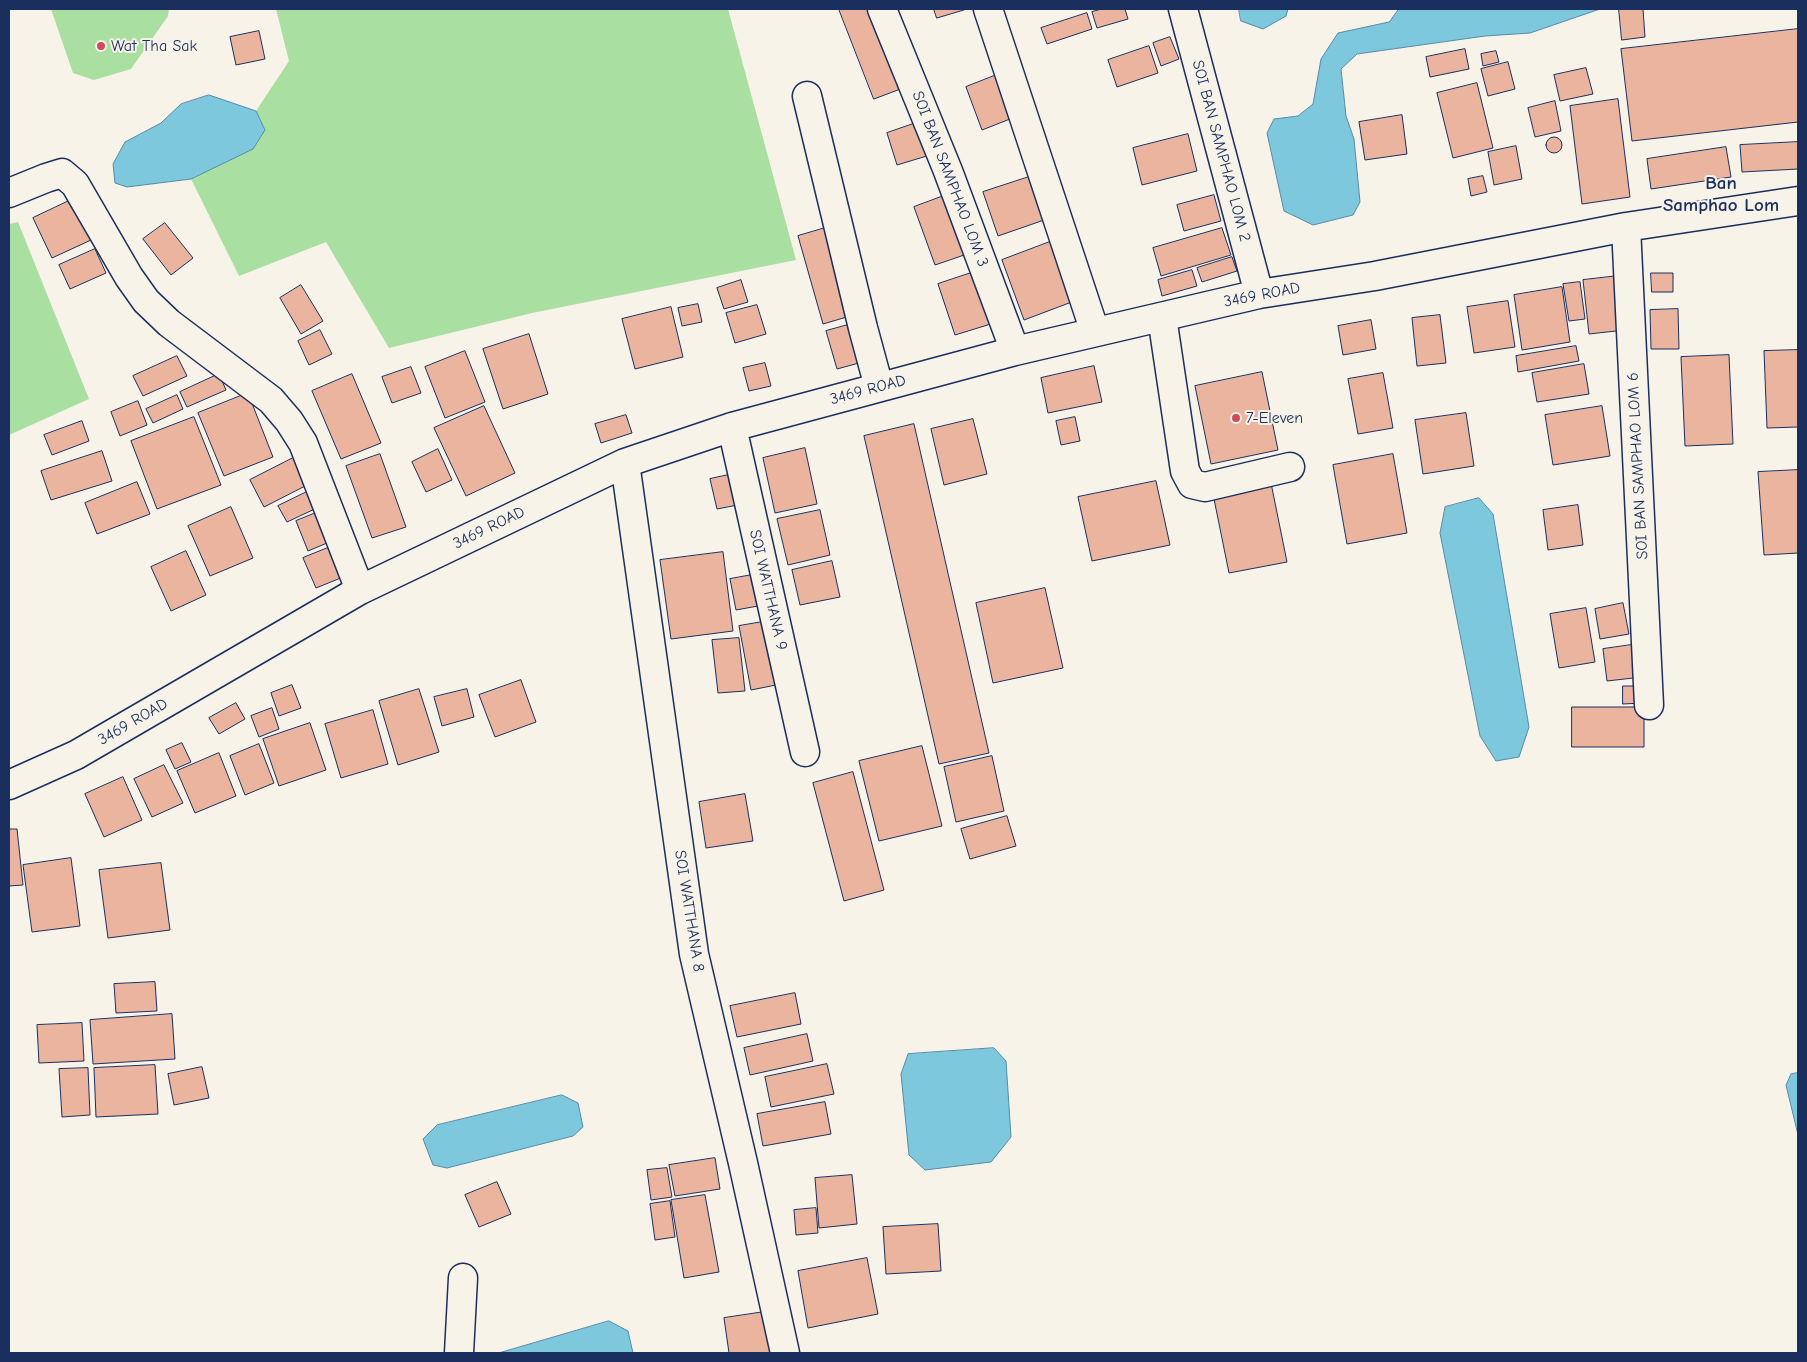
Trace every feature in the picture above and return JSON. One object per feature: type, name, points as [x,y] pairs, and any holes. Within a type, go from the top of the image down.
[{"type":"street","name":"SOI BAN SAMPHAO LOM 3","points":[[882,9],[948,171],[1015,351]]},
{"type":"street","points":[[988,9],[1095,332]]},
{"type":"street","name":"SOI BAN SAMPHAO LOM 2","points":[[1183,9],[1259,294]]},
{"type":"street","points":[[806,96],[879,386]]},
{"type":"street","points":[[9,193],[62,174],[75,184],[129,277],[146,301],[169,323],[272,400],[289,421],[303,443],[360,590]]},
{"type":"street","name":"3469 ROAD","points":[[9,785],[76,755],[360,590],[625,463],[732,427],[1015,351],[1259,294],[1375,276],[1626,227],[1798,201]]},
{"type":"street","name":"SOI BAN SAMPHAO LOM 6","points":[[1626,227],[1649,705]]},
{"type":"street","points":[[1162,316],[1185,471],[1192,484],[1204,487],[1290,467]]},
{"type":"street","name":"SOI WATTHANA 9","points":[[732,427],[805,752]]},
{"type":"street","name":"SOI WATTHANA 8","points":[[625,463],[694,954],[785,1353]]},
{"type":"street","points":[[459,1353],[463,1278]]},
{"type":"green space","points":[[51,9],[169,9],[168,16],[131,69],[94,80],[73,73]]},
{"type":"green space","points":[[276,9],[728,9],[796,260],[532,313],[389,348],[326,242],[239,276],[191,179],[253,149],[265,130],[256,111],[289,61]]},
{"type":"green space","points":[[18,222],[89,399],[9,435],[9,224]]},
{"type":"water","points":[[1239,9],[1288,9],[1286,16],[1263,29],[1241,21]]},
{"type":"water","points":[[1399,9],[1600,9],[1530,33],[1485,36],[1357,54],[1341,69],[1346,116],[1354,139],[1360,202],[1353,215],[1313,225],[1284,211],[1267,133],[1274,119],[1298,116],[1313,104],[1321,59],[1338,33],[1389,22]]},
{"type":"water","points":[[209,95],[256,111],[265,130],[253,149],[191,179],[127,187],[115,183],[113,164],[125,142],[161,123],[181,104]]},
{"type":"water","points":[[1479,498],[1493,514],[1529,727],[1519,757],[1496,761],[1480,736],[1440,533],[1445,507]]},
{"type":"water","points":[[994,1048],[1006,1061],[1011,1137],[991,1162],[925,1170],[909,1155],[901,1074],[908,1054]]},
{"type":"water","points":[[1798,1073],[1798,1135],[1786,1085],[1791,1074]]},
{"type":"water","points":[[562,1095],[578,1103],[583,1127],[573,1136],[447,1168],[433,1165],[423,1139],[437,1125]]},
{"type":"water","points":[[609,1321],[628,1331],[633,1353],[499,1353]]},
{"type":"building","points":[[839,9],[872,9],[903,88],[874,99]]},
{"type":"building","points":[[934,9],[967,9],[937,18]]},
{"type":"building","points":[[1102,9],[1125,9],[1128,19],[1097,28],[1092,12]]},
{"type":"building","points":[[1619,9],[1643,9],[1645,37],[1622,40]]},
{"type":"building","points":[[1087,13],[1092,29],[1047,44],[1041,28]]},
{"type":"building","points":[[1798,29],[1798,122],[1632,141],[1621,49]]},
{"type":"building","points":[[259,31],[265,59],[236,65],[230,37]]},
{"type":"building","points":[[1170,37],[1179,59],[1161,66],[1153,43]]},
{"type":"building","points":[[1149,46],[1158,73],[1117,87],[1108,60]]},
{"type":"building","points":[[1465,49],[1469,69],[1430,77],[1426,57]]},
{"type":"building","points":[[1496,51],[1499,62],[1483,66],[1481,54]]},
{"type":"building","points":[[1508,62],[1515,89],[1488,96],[1481,69]]},
{"type":"building","points":[[1586,68],[1593,94],[1560,101],[1554,75]]},
{"type":"building","points":[[999,74],[1015,117],[982,130],[966,87]]},
{"type":"building","points":[[1477,83],[1493,148],[1453,158],[1437,93]]},
{"type":"building","points":[[1618,99],[1630,197],[1582,204],[1570,106]]},
{"type":"building","points":[[1555,101],[1561,131],[1535,137],[1528,108]]},
{"type":"building","points":[[1402,115],[1407,154],[1365,160],[1359,122]]},
{"type":"building","points":[[919,122],[930,155],[897,165],[887,133]]},
{"type":"building","points":[[1188,134],[1197,171],[1142,185],[1133,148]]},
{"type":"building","points":[[1554,137],[1560,139],[1562,145],[1560,151],[1554,153],[1548,151],[1546,145],[1548,139]]},
{"type":"building","points":[[1798,142],[1798,169],[1742,172],[1740,145]]},
{"type":"building","points":[[1516,146],[1522,179],[1494,185],[1488,152]]},
{"type":"building","points":[[1726,147],[1731,177],[1651,189],[1647,159]]},
{"type":"building","points":[[1032,176],[1047,219],[998,236],[983,192]]},
{"type":"building","points":[[1483,176],[1487,192],[1471,196],[1468,179]]},
{"type":"building","points":[[949,194],[970,253],[935,265],[914,207]]},
{"type":"building","points":[[1214,195],[1221,221],[1184,231],[1177,205]]},
{"type":"building","points":[[71,200],[91,240],[52,258],[33,218]]},
{"type":"building","points":[[165,223],[193,258],[171,275],[143,239]]},
{"type":"building","points":[[832,226],[857,314],[823,324],[798,236]]},
{"type":"building","points":[[1222,228],[1231,255],[1161,276],[1153,248]]},
{"type":"building","points":[[1055,240],[1077,300],[1024,320],[1002,260]]},
{"type":"building","points":[[95,249],[106,273],[70,289],[59,265]]},
{"type":"building","points":[[1232,257],[1237,271],[1202,282],[1197,268]]},
{"type":"building","points":[[1192,270],[1197,286],[1162,296],[1158,280]]},
{"type":"building","points":[[977,271],[994,323],[955,335],[938,284]]},
{"type":"building","points":[[1651,273],[1673,273],[1673,292],[1652,292]]},
{"type":"building","points":[[1618,276],[1625,330],[1589,334],[1583,280]]},
{"type":"building","points":[[741,280],[748,302],[724,309],[717,288]]},
{"type":"building","points":[[1580,282],[1585,319],[1569,321],[1563,284]]},
{"type":"building","points":[[301,285],[323,321],[301,334],[280,298]]},
{"type":"building","points":[[1562,287],[1570,342],[1522,350],[1514,295]]},
{"type":"building","points":[[1508,301],[1515,347],[1474,353],[1467,307]]},
{"type":"building","points":[[698,304],[702,322],[682,326],[678,308]]},
{"type":"building","points":[[757,305],[766,334],[735,343],[726,313]]},
{"type":"building","points":[[671,307],[683,357],[635,369],[622,319]]},
{"type":"building","points":[[1678,309],[1679,349],[1651,349],[1650,310]]},
{"type":"building","points":[[1440,315],[1446,363],[1417,366],[1412,318]]},
{"type":"building","points":[[1371,320],[1376,349],[1343,355],[1338,326]]},
{"type":"building","points":[[859,322],[870,360],[837,369],[826,331]]},
{"type":"building","points":[[320,330],[332,354],[309,365],[298,341]]},
{"type":"building","points":[[529,334],[548,394],[503,409],[483,349]]},
{"type":"building","points":[[1576,346],[1579,361],[1518,372],[1516,356]]},
{"type":"building","points":[[1798,350],[1798,427],[1767,428],[1764,351]]},
{"type":"building","points":[[465,351],[485,402],[445,418],[425,367]]},
{"type":"building","points":[[1729,355],[1733,444],[1685,446],[1681,357]]},
{"type":"building","points":[[177,356],[187,376],[143,396],[133,376]]},
{"type":"building","points":[[765,363],[771,386],[749,391],[743,368]]},
{"type":"building","points":[[1584,364],[1589,394],[1537,402],[1532,373]]},
{"type":"building","points":[[1094,366],[1102,402],[1048,413],[1041,378]]},
{"type":"building","points":[[411,367],[421,393],[392,403],[382,377]]},
{"type":"building","name":"7-Eleven","points":[[1262,372],[1278,450],[1211,464],[1195,386]]},
{"type":"building","points":[[1383,373],[1393,428],[1358,434],[1348,379]]},
{"type":"building","points":[[219,374],[226,390],[187,407],[180,392]]},
{"type":"building","points":[[352,374],[381,443],[341,459],[312,391]]},
{"type":"building","points":[[248,393],[273,457],[224,476],[198,413]]},
{"type":"building","points":[[177,395],[183,409],[153,423],[146,409]]},
{"type":"building","points":[[138,401],[147,425],[120,436],[111,412]]},
{"type":"building","points":[[484,406],[515,473],[466,496],[434,428]]},
{"type":"building","points":[[1602,406],[1610,456],[1553,465],[1545,415]]},
{"type":"building","points":[[1466,413],[1474,466],[1423,474],[1415,420]]},
{"type":"building","points":[[626,415],[632,433],[601,443],[595,424]]},
{"type":"building","points":[[194,417],[221,485],[157,509],[131,441]]},
{"type":"building","points":[[1075,417],[1080,441],[1061,445],[1056,421]]},
{"type":"building","points":[[973,419],[987,474],[944,485],[931,429]]},
{"type":"building","points":[[82,421],[89,441],[52,455],[44,435]]},
{"type":"building","points":[[914,424],[989,753],[939,764],[864,436]]},
{"type":"building","points":[[805,448],[817,504],[775,513],[763,458]]},
{"type":"building","points":[[438,449],[452,480],[426,492],[412,462]]},
{"type":"building","points":[[102,451],[112,481],[51,500],[41,471]]},
{"type":"building","points":[[380,454],[406,527],[372,538],[346,466]]},
{"type":"building","points":[[1393,454],[1407,533],[1347,544],[1333,465]]},
{"type":"building","points":[[297,456],[311,483],[264,507],[250,480]]},
{"type":"building","points":[[1798,470],[1798,553],[1764,555],[1758,472]]},
{"type":"building","points":[[742,472],[748,503],[717,509],[710,479]]},
{"type":"building","points":[[1156,481],[1170,545],[1092,561],[1078,497]]},
{"type":"building","points":[[137,482],[150,514],[97,534],[85,503]]},
{"type":"building","points":[[1271,483],[1287,562],[1229,573],[1213,494]]},
{"type":"building","points":[[311,490],[319,507],[287,522],[278,506]]},
{"type":"building","points":[[1578,505],[1583,545],[1548,550],[1543,510]]},
{"type":"building","points":[[231,507],[253,558],[210,576],[188,526]]},
{"type":"building","points":[[326,509],[339,538],[308,551],[296,521]]},
{"type":"building","points":[[820,510],[830,555],[788,565],[777,519]]},
{"type":"building","points":[[340,543],[353,573],[316,588],[303,558]]},
{"type":"building","points":[[186,551],[206,595],[171,611],[151,567]]},
{"type":"building","points":[[723,552],[733,631],[671,639],[660,560]]},
{"type":"building","points":[[832,561],[840,597],[800,605],[792,570]]},
{"type":"building","points":[[763,573],[769,604],[736,610],[730,579]]},
{"type":"building","points":[[1045,588],[1063,668],[993,683],[976,603]]},
{"type":"building","points":[[1623,603],[1629,634],[1600,639],[1595,609]]},
{"type":"building","points":[[1586,608],[1595,662],[1559,668],[1550,614]]},
{"type":"building","points":[[774,620],[786,683],[751,690],[739,626]]},
{"type":"building","points":[[739,638],[745,691],[718,693],[712,640]]},
{"type":"building","points":[[1638,644],[1642,677],[1607,681],[1603,649]]},
{"type":"building","points":[[521,680],[536,722],[495,737],[479,695]]},
{"type":"building","points":[[292,685],[301,708],[279,716],[271,693]]},
{"type":"building","points":[[1623,686],[1642,686],[1642,703],[1623,704]]},
{"type":"building","points":[[419,689],[439,752],[398,765],[379,701]]},
{"type":"building","points":[[467,689],[474,717],[442,726],[434,697]]},
{"type":"building","points":[[236,703],[245,719],[219,734],[209,718]]},
{"type":"building","points":[[1572,707],[1644,707],[1644,747],[1572,747]]},
{"type":"building","points":[[272,708],[279,729],[259,737],[251,716]]},
{"type":"building","points":[[373,710],[388,764],[341,778],[325,724]]},
{"type":"building","points":[[310,723],[326,770],[279,786],[263,739]]},
{"type":"building","points":[[182,743],[191,762],[175,769],[166,750]]},
{"type":"building","points":[[259,744],[274,783],[245,795],[230,756]]},
{"type":"building","points":[[922,746],[942,826],[879,841],[859,761]]},
{"type":"building","points":[[219,753],[236,796],[195,813],[177,771]]},
{"type":"building","points":[[992,756],[1004,811],[956,822],[944,767]]},
{"type":"building","points":[[164,765],[183,803],[152,817],[134,779]]},
{"type":"building","points":[[853,772],[884,890],[844,901],[813,783]]},
{"type":"building","points":[[123,777],[142,820],[104,837],[85,794]]},
{"type":"building","points":[[745,794],[753,841],[706,848],[699,802]]},
{"type":"building","points":[[1007,816],[1016,846],[970,859],[961,829]]},
{"type":"building","points":[[9,829],[17,829],[23,885],[9,886]]},
{"type":"building","points":[[71,858],[80,926],[32,932],[23,865]]},
{"type":"building","points":[[161,863],[170,930],[108,938],[99,870]]},
{"type":"building","points":[[155,982],[157,1011],[116,1013],[114,984]]},
{"type":"building","points":[[795,993],[801,1024],[737,1037],[730,1006]]},
{"type":"building","points":[[172,1014],[175,1059],[93,1064],[90,1020]]},
{"type":"building","points":[[82,1023],[84,1061],[39,1063],[37,1025]]},
{"type":"building","points":[[807,1034],[813,1061],[750,1075],[744,1048]]},
{"type":"building","points":[[827,1064],[834,1094],[771,1107],[765,1077]]},
{"type":"building","points":[[155,1065],[158,1114],[96,1117],[94,1068]]},
{"type":"building","points":[[202,1067],[209,1098],[174,1105],[168,1074]]},
{"type":"building","points":[[88,1068],[90,1115],[62,1117],[59,1069]]},
{"type":"building","points":[[825,1102],[831,1134],[763,1146],[757,1114]]},
{"type":"building","points":[[715,1158],[720,1189],[675,1196],[669,1165]]},
{"type":"building","points":[[667,1168],[672,1197],[651,1200],[647,1170]]},
{"type":"building","points":[[852,1175],[857,1224],[819,1228],[815,1178]]},
{"type":"building","points":[[497,1182],[511,1214],[479,1227],[465,1195]]},
{"type":"building","points":[[705,1195],[719,1272],[684,1278],[671,1200]]},
{"type":"building","points":[[670,1201],[675,1237],[655,1240],[650,1204]]},
{"type":"building","points":[[816,1208],[818,1233],[796,1235],[794,1210]]},
{"type":"building","points":[[938,1224],[941,1271],[886,1274],[883,1227]]},
{"type":"building","points":[[867,1258],[878,1314],[808,1328],[798,1271]]},
{"type":"building","points":[[771,1311],[777,1353],[729,1353],[724,1318]]},
{"type":"place","name":"Wat Tha Sak","points":[[101,46]]},
{"type":"place","name":"7-Eleven","points":[[1236,418]]},
{"type":"district","name":"Ban Samphao Lom","points":[[1721,195]]}]
